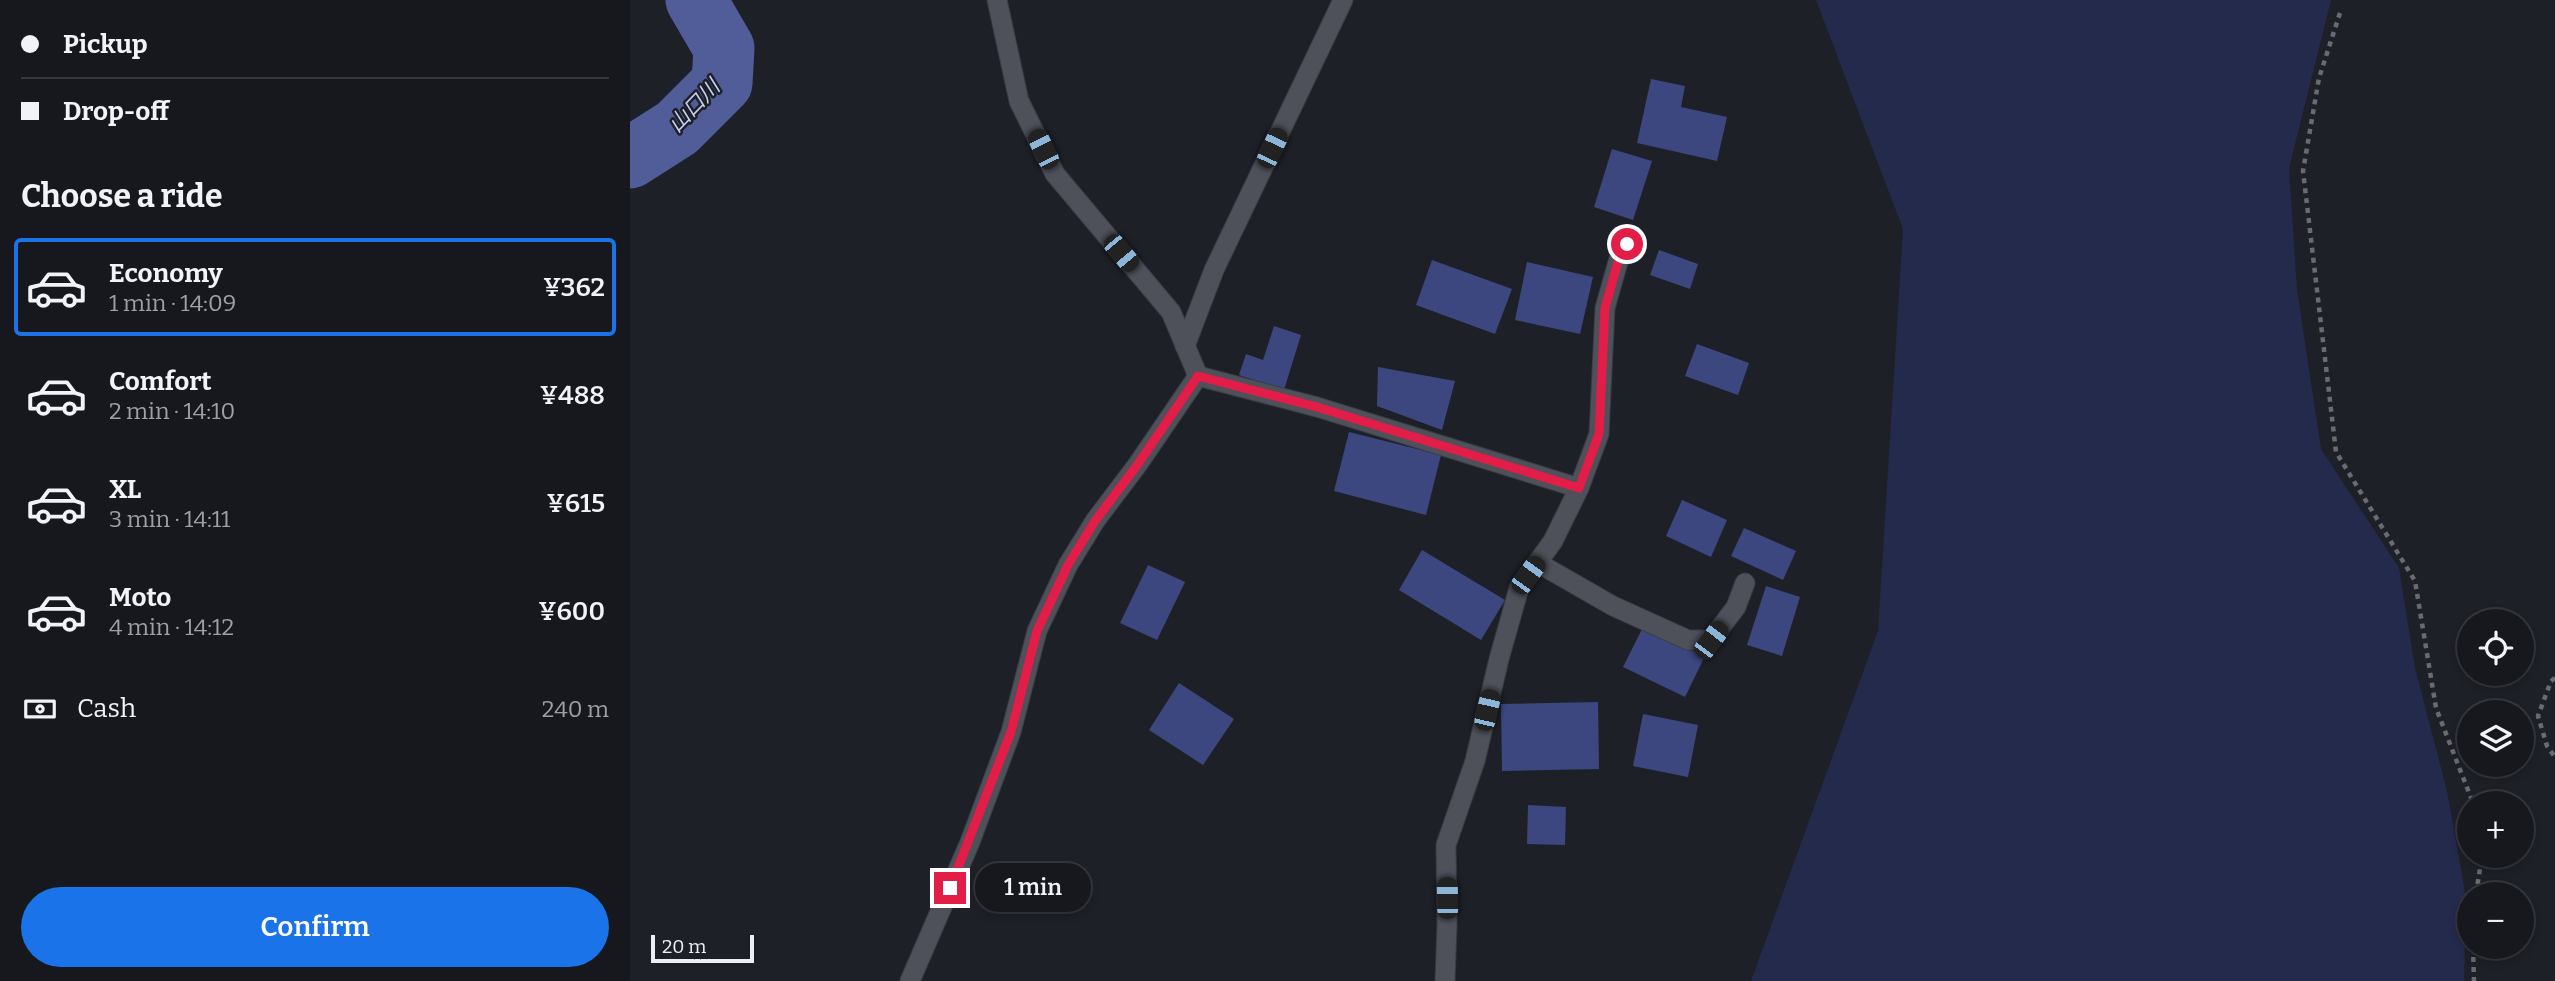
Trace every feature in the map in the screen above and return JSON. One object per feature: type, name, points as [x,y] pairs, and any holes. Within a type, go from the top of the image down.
[{"type":"street","points":[[997,0],[1019,101],[1055,174],[1171,312],[1198,376]]},
{"type":"street","points":[[1185,346],[1214,270],[1343,0]]},
{"type":"street","points":[[1445,981],[1446,845],[1475,761],[1519,588],[1553,541],[1579,488],[1599,434],[1605,308],[1618,262],[1627,244]]},
{"type":"street","points":[[1198,376],[1317,407],[1579,488]]},
{"type":"street","points":[[910,981],[970,842],[1011,732],[1037,631],[1068,565],[1095,521],[1198,376]]},
{"type":"street","points":[[1538,563],[1614,607],[1688,640],[1711,640],[1736,607],[1745,583]]},
{"type":"path","points":[[2340,13],[2319,78],[2303,171],[2336,452],[2415,582],[2437,708],[2468,791]]},
{"type":"path","points":[[2555,678],[2538,716],[2547,746],[2555,757]]},
{"type":"path","points":[[2473,959],[2474,981]]},
{"type":"shaded area","points":[[1816,0],[2331,0],[2289,168],[2297,290],[2321,449],[2399,568],[2415,668],[2447,791],[2457,847],[2457,868],[2461,868],[2463,882],[2457,882],[2457,959],[2465,959],[2464,981],[1751,981],[1878,631],[1903,229]]},
{"type":"building","points":[[1651,79],[1685,86],[1681,107],[1727,117],[1717,161],[1637,143]]},
{"type":"building","points":[[1612,149],[1652,161],[1633,220],[1594,207]]},
{"type":"building","points":[[1659,250],[1698,264],[1690,289],[1650,275]]},
{"type":"building","points":[[1432,260],[1512,289],[1495,334],[1416,305]]},
{"type":"building","points":[[1527,262],[1593,277],[1580,334],[1515,320]]},
{"type":"building","points":[[1274,326],[1301,335],[1284,390],[1239,375],[1246,354],[1263,360]]},
{"type":"building","points":[[1697,344],[1749,363],[1738,395],[1685,376]]},
{"type":"building","points":[[1378,367],[1455,381],[1442,430],[1377,406]]},
{"type":"building","points":[[1349,432],[1441,455],[1426,515],[1334,491]]},
{"type":"building","points":[[1682,500],[1727,520],[1711,557],[1666,536]]},
{"type":"building","points":[[1744,528],[1796,551],[1783,580],[1731,556]]},
{"type":"building","points":[[1422,550],[1505,600],[1481,640],[1399,590]]},
{"type":"building","points":[[1148,565],[1185,582],[1157,640],[1120,623]]},
{"type":"building","points":[[1766,586],[1800,597],[1782,656],[1747,645]]},
{"type":"building","points":[[1643,627],[1705,656],[1685,697],[1623,667]]},
{"type":"building","points":[[1179,683],[1234,719],[1203,765],[1149,730]]},
{"type":"building","points":[[1598,702],[1599,769],[1502,771],[1501,704]]},
{"type":"building","points":[[1643,714],[1698,725],[1688,777],[1633,766]]},
{"type":"building","points":[[1528,805],[1566,807],[1565,845],[1527,844]]},
{"type":"waterway","name":"山口川","points":[[630,158],[677,128],[722,83],[724,48],[696,0]]},
{"type":"route","points":[[950,888],[1011,732],[1037,631],[1068,565],[1095,521],[1198,376],[1317,407],[1579,488],[1599,434],[1605,308],[1618,262],[1627,244]]}]
